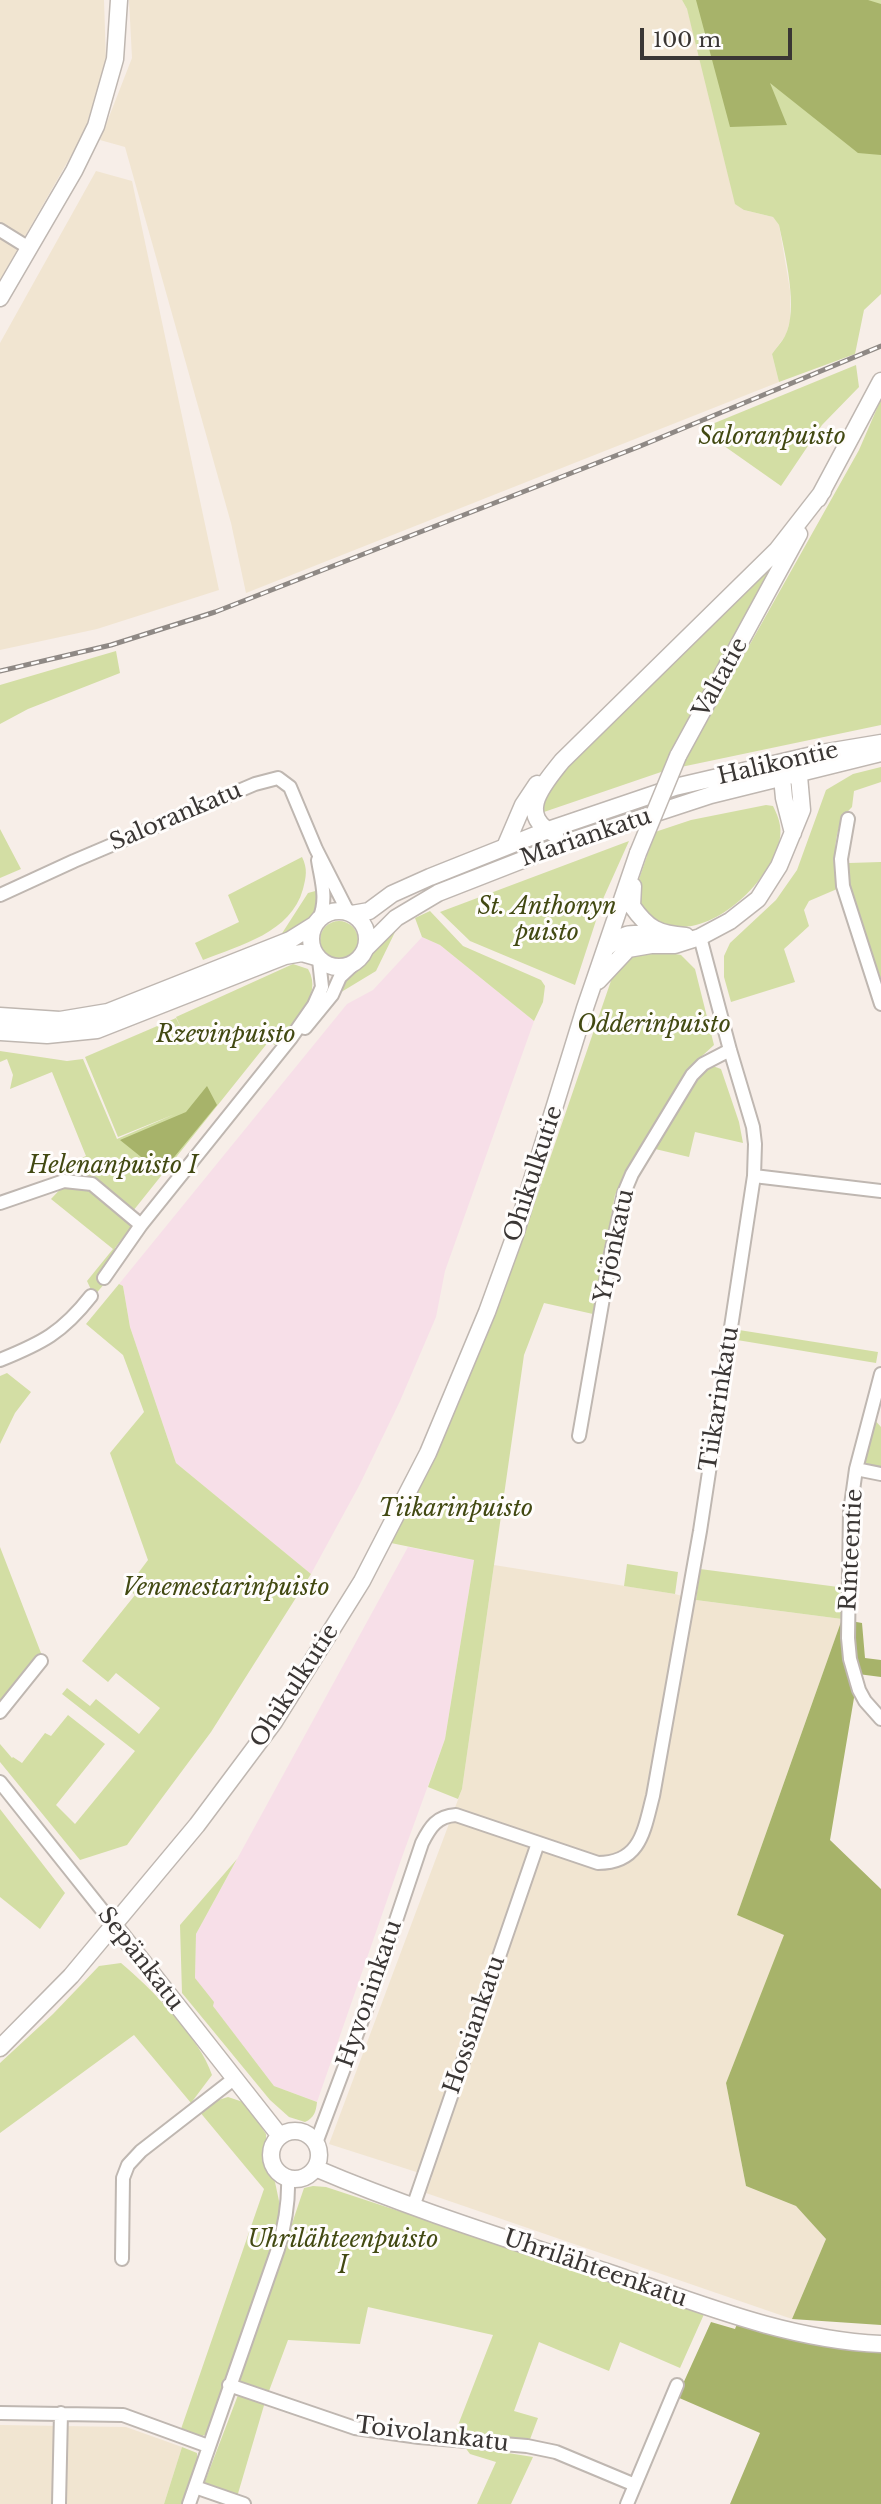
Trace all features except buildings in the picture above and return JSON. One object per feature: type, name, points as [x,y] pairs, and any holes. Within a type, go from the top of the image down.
[{"type":"main road","points":[[0,298],[74,171],[96,126],[115,59],[119,0]]},
{"type":"main road","name":"Valtatie","points":[[592,989],[636,858],[678,756],[881,381]]},
{"type":"main road","points":[[571,841],[548,831],[536,820],[535,807],[543,786],[562,761],[777,550],[823,491]]},
{"type":"main road","name":"Halikontie","points":[[798,766],[881,743]]},
{"type":"main road","name":"Halikontie","points":[[823,768],[881,752]]},
{"type":"main road","points":[[505,847],[529,793],[549,770],[562,761]]},
{"type":"main road","points":[[592,989],[628,949],[675,945],[700,937],[730,921],[758,899],[779,866],[802,810],[798,766]]},
{"type":"main road","name":"Mariankatu","points":[[367,947],[384,928],[414,905],[438,893],[571,841],[711,795],[758,784],[781,770],[798,766],[823,768]]},
{"type":"main road","points":[[802,792],[823,768]]},
{"type":"main road","points":[[781,770],[784,798],[793,833]]},
{"type":"main road","name":"Halikontie","points":[[675,787],[781,770]]},
{"type":"main road","points":[[758,784],[773,789],[784,798]]},
{"type":"main road","name":"Mariankatu","points":[[350,913],[369,911],[401,889],[505,847],[675,787]]},
{"type":"main road","points":[[636,858],[632,906],[645,924],[666,934]]},
{"type":"main road","points":[[0,1016],[60,1020],[108,1012],[290,940],[332,911],[350,913],[365,928],[367,947],[355,963],[346,967],[337,968],[302,953],[285,956],[97,1030],[47,1035],[0,1032]]},
{"type":"main road","points":[[316,922],[310,941],[318,958]]},
{"type":"main road","points":[[606,948],[622,935],[637,933],[700,937]]},
{"type":"main road","name":"Ohikulkutie","points":[[0,2048],[71,1976],[197,1825],[274,1722],[362,1581],[428,1453],[463,1371],[515,1235],[592,989]]},
{"type":"main road","name":"Sepänkatu","points":[[114,1925],[280,2136]]},
{"type":"main road","points":[[296,2131],[316,2143],[319,2156],[315,2168],[303,2178],[288,2178],[275,2170],[271,2148],[280,2136],[296,2131]]},
{"type":"main road","name":"Uhrilähteenkatu","points":[[315,2168],[381,2196],[712,2309],[820,2337],[881,2344]]},
{"type":"street","points":[[0,230],[29,248]]},
{"type":"street","name":"Salorankatu","points":[[0,895],[270,779],[282,779],[290,787],[316,849],[350,913]]},
{"type":"street","points":[[848,819],[841,859],[843,886],[880,1000]]},
{"type":"street","name":"Salorankatu","points":[[316,849],[324,900],[324,908],[316,922]]},
{"type":"street","name":"Tiikarinkatu","points":[[538,1843],[598,1863],[611,1863],[637,1846],[644,1833],[653,1796],[700,1531],[754,1176],[753,1126],[700,937]]},
{"type":"street","points":[[104,1278],[141,1225],[291,1038],[321,991],[318,958]]},
{"type":"street","points":[[291,1038],[318,1014],[340,978],[355,963]]},
{"type":"street","name":"Yrjönkatu","points":[[579,1437],[624,1193],[632,1174],[692,1074],[710,1059],[730,1050]]},
{"type":"street","points":[[754,1176],[881,1191]]},
{"type":"street","points":[[0,1203],[64,1181],[92,1184],[141,1225]]},
{"type":"street","points":[[0,1360],[40,1344],[78,1312],[91,1296]]},
{"type":"street","name":"Rinteentie","points":[[881,1374],[856,1469],[848,1555],[850,1659],[859,1690],[881,1719]]},
{"type":"street","points":[[856,1469],[881,1474]]},
{"type":"street","points":[[0,1712],[41,1661]]},
{"type":"street","name":"Sepänkatu","points":[[0,1782],[114,1925]]},
{"type":"street","name":"Hyvoninkatu","points":[[316,2143],[429,1829],[439,1819],[456,1815],[538,1843]]},
{"type":"street","name":"Hossiankatu","points":[[413,2207],[538,1843]]},
{"type":"street","points":[[122,2259],[123,2182],[128,2165],[141,2151],[235,2078]]},
{"type":"street","points":[[189,2504],[278,2249],[289,2196],[288,2178]]},
{"type":"street","name":"Toivolankatu","points":[[229,2385],[355,2428],[419,2437],[527,2446],[556,2452],[635,2484]]},
{"type":"street","points":[[627,2504],[677,2385]]},
{"type":"street","points":[[0,2413],[123,2415],[208,2446]]},
{"type":"street","points":[[59,2504],[61,2413]]},
{"type":"street","points":[[195,2487],[243,2504]]},
{"type":"shaded area","points":[[0,0],[104,0],[106,62],[84,133],[0,280]]},
{"type":"shaded area","points":[[129,0],[682,0],[687,9],[744,210],[773,217],[779,225],[790,290],[790,321],[786,335],[772,354],[779,382],[246,593],[231,523],[125,147],[100,140],[132,58]]},
{"type":"shaded area","points":[[96,171],[132,181],[219,590],[97,629],[0,650],[0,343]]},
{"type":"shaded area","points":[[422,937],[440,945],[534,1021],[445,1271],[436,1317],[360,1484],[311,1574],[176,1463],[130,1327],[123,1286],[119,1284],[347,1004],[373,990]]},
{"type":"shaded area","points":[[408,1547],[474,1560],[445,1739],[317,2102],[274,2086],[212,2005],[195,1978],[196,1934]]},
{"type":"shaded area","points":[[494,1565],[675,1594],[696,1600],[842,1619],[737,1915],[785,1935],[726,2083],[746,2186],[796,2206],[826,2239],[792,2319],[426,2193],[432,2177],[329,2144],[462,1789]]},
{"type":"shaded area","points":[[0,2425],[126,2427],[182,2447],[164,2504],[0,2504]]},
{"type":"green space","points":[[682,0],[881,0],[881,294],[864,310],[855,354],[779,382],[772,354],[784,338],[789,325],[791,297],[779,225],[773,217],[744,210],[735,204],[687,9]]},
{"type":"green space","points":[[696,0],[868,0],[881,4],[881,155],[858,153],[770,83],[787,125],[730,127]]},
{"type":"green space","name":"Saloranpuisto","points":[[856,365],[859,387],[822,425],[781,486],[700,429]]},
{"type":"green space","points":[[881,399],[881,725],[681,767],[859,450]]},
{"type":"green space","points":[[773,561],[776,563],[664,771],[541,813],[543,796],[558,775]]},
{"type":"green space","points":[[116,651],[120,673],[28,709],[0,724],[0,685]]},
{"type":"green space","points":[[881,767],[881,782],[854,791],[852,807],[840,825],[836,846],[837,889],[809,901],[804,910],[809,926],[784,949],[795,982],[731,1002],[724,977],[724,956],[730,943],[776,900],[797,870],[826,790],[853,774]]},
{"type":"green space","points":[[766,805],[773,806],[780,825],[780,838],[765,872],[737,903],[701,923],[682,927],[664,925],[646,913],[634,894],[655,832],[691,820]]},
{"type":"green space","points":[[0,829],[21,869],[0,878]]},
{"type":"green space","name":"St. Anthonyn puisto","points":[[629,841],[603,899],[575,985],[470,941],[440,912]]},
{"type":"green space","points":[[302,857],[306,877],[297,904],[288,917],[248,943],[203,960],[195,943],[239,922],[228,895]]},
{"type":"green space","points":[[881,862],[881,979],[849,886],[849,863]]},
{"type":"green space","points":[[319,890],[316,916],[279,938],[308,893]]},
{"type":"green space","points":[[430,911],[463,946],[541,980],[545,986],[543,1002],[534,1021],[440,945],[422,937],[415,918]]},
{"type":"green space","points":[[339,921],[352,927],[358,940],[352,953],[339,959],[326,953],[320,940],[326,927]]},
{"type":"green space","points":[[396,926],[376,971],[338,994],[345,975],[362,962],[375,943]]},
{"type":"green space","points":[[659,951],[681,955],[695,969],[714,1045],[690,1067],[634,1157],[615,1195],[593,1314],[544,1303],[524,1355],[462,1789],[458,1799],[428,1787],[445,1739],[474,1560],[391,1543],[434,1456],[502,1298],[614,972],[631,955]]},
{"type":"green space","points":[[293,964],[308,969],[312,979],[312,989],[304,1010],[276,1046],[269,1041],[133,1211],[84,1176],[55,1170],[86,1156],[52,1072],[10,1089],[13,1075],[7,1059],[0,1062],[0,1051],[67,1061],[83,1059],[117,1139],[175,1114],[118,1137],[85,1057],[176,1018],[184,1034],[176,1017]]},
{"type":"green space","points":[[710,1065],[721,1069],[739,1122],[743,1143],[695,1132],[689,1157],[651,1148],[700,1073]]},
{"type":"green space","points":[[207,1086],[217,1105],[161,1173],[120,1140],[186,1112]]},
{"type":"green space","points":[[66,1183],[90,1186],[134,1223],[115,1248],[122,1263],[94,1296],[87,1281],[113,1249],[51,1199]]},
{"type":"green space","name":"Venemestarinpuisto","points":[[119,1284],[123,1286],[130,1327],[176,1463],[311,1574],[211,1732],[127,1845],[80,1860],[0,1762],[0,1744],[12,1758],[22,1763],[45,1733],[51,1736],[68,1715],[105,1744],[56,1805],[75,1824],[135,1751],[62,1694],[67,1688],[90,1706],[96,1699],[139,1734],[160,1708],[116,1673],[108,1682],[82,1661],[135,1595],[127,1588],[148,1560],[110,1453],[144,1412],[123,1355],[86,1324]]},
{"type":"green space","points":[[739,1330],[878,1352],[876,1363],[737,1340]]},
{"type":"green space","points":[[7,1373],[31,1392],[15,1413],[0,1444],[0,1376]]},
{"type":"green space","points":[[872,1417],[881,1427],[881,1473],[863,1468]]},
{"type":"green space","points":[[0,1547],[41,1653],[0,1706]]},
{"type":"green space","points":[[627,1564],[678,1572],[675,1594],[624,1586]]},
{"type":"green space","points":[[700,1569],[846,1588],[842,1619],[696,1600]]},
{"type":"green space","points":[[842,1619],[847,1671],[855,1692],[830,1840],[881,1889],[881,2325],[792,2319],[826,2239],[796,2206],[746,2186],[726,2083],[784,1935],[737,1915]]},
{"type":"green space","points":[[851,1621],[862,1623],[865,1658],[881,1660],[881,1677],[858,1674]]},
{"type":"green space","points":[[0,1809],[65,1893],[40,1929],[0,1897]]},
{"type":"green space","points":[[237,1859],[196,1934],[195,1978],[274,2086],[317,2102],[311,2119],[305,2122],[289,2117],[270,2100],[182,1993],[180,1925]]},
{"type":"green space","points":[[121,1963],[160,2000],[186,2030],[212,2075],[191,2103],[134,2035],[0,2133],[0,2063],[99,1966]]},
{"type":"green space","points":[[228,2097],[246,2103],[266,2134],[267,2162],[279,2201],[279,2230],[210,2429],[201,2437],[181,2429],[264,2189],[199,2111],[212,2102]]},
{"type":"green space","name":"Uhrilähteenpuisto I","points":[[326,2187],[705,2312],[680,2368],[620,2342],[609,2371],[539,2342],[514,2411],[538,2418],[529,2442],[455,2433],[493,2335],[368,2307],[360,2344],[288,2340],[269,2391],[239,2381],[304,2188]]},
{"type":"green space","points":[[711,2322],[735,2329],[737,2324],[881,2351],[881,2504],[730,2504],[760,2433],[677,2397]]},
{"type":"green space","points":[[238,2395],[265,2402],[237,2497],[204,2484]]},
{"type":"green space","points":[[464,2446],[533,2457],[511,2504],[477,2504],[496,2462],[470,2454]]},
{"type":"green space","points":[[182,2447],[197,2453],[197,2462],[183,2504],[164,2504]]},
{"type":"railway","points":[[0,671],[111,645],[215,612],[638,447],[881,346]]},
{"type":"park label","name":"Odderinpuisto","points":[[654,1026]]},
{"type":"park label","name":"Rzevinpuisto","points":[[226,1036]]},
{"type":"park label","name":"Helenanpuisto I","points":[[113,1167]]},
{"type":"park label","name":"Tiikarinpuisto","points":[[456,1510]]}]
